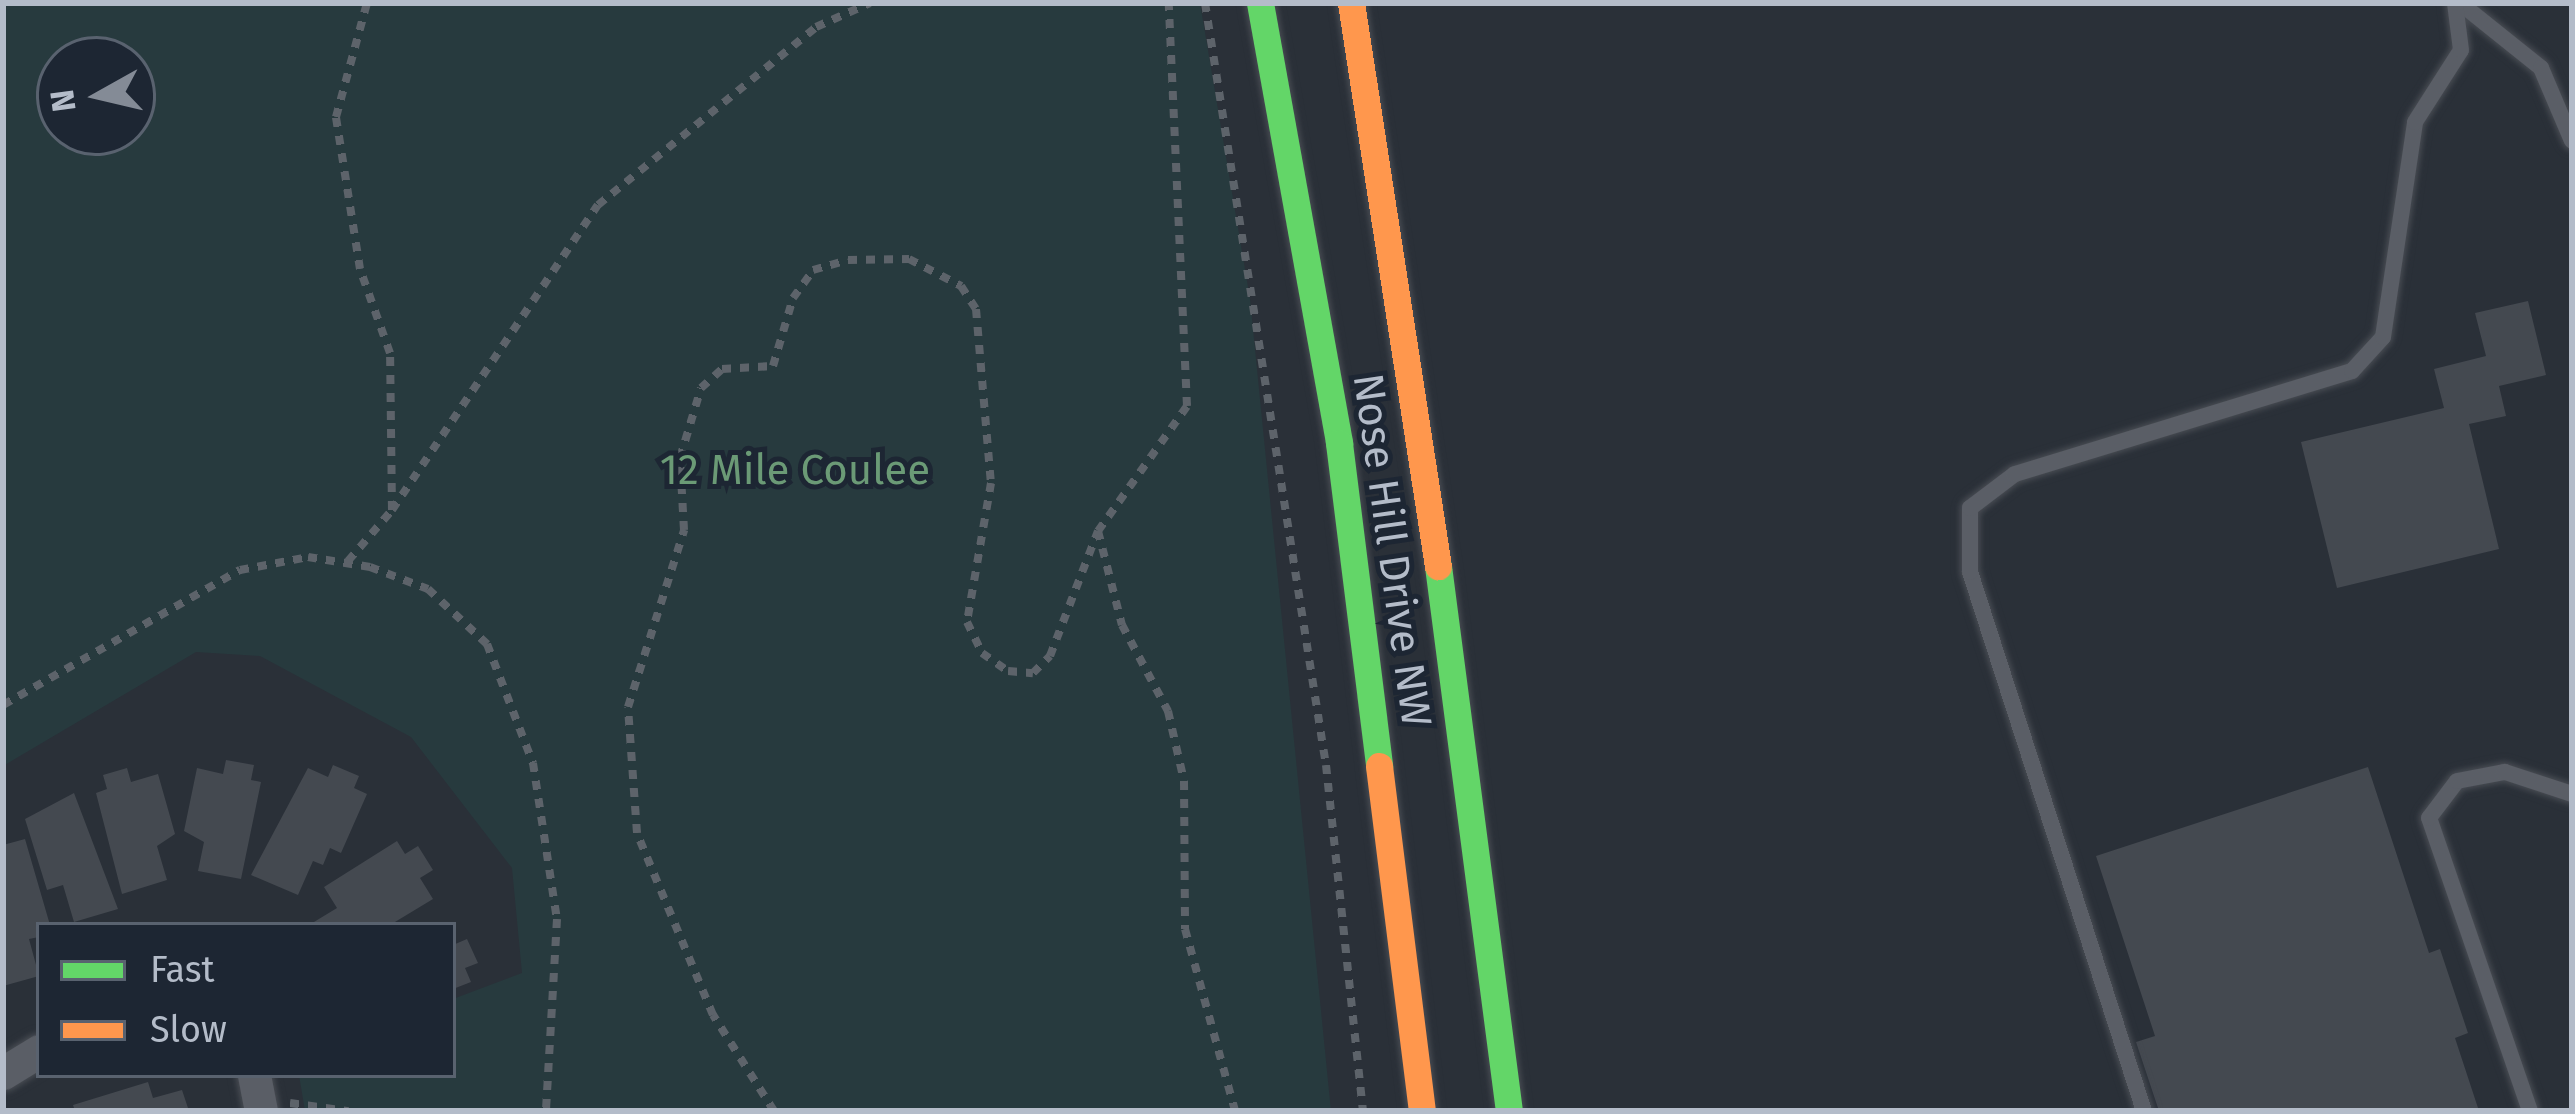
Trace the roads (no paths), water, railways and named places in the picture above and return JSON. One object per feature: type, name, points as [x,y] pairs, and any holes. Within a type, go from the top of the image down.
[{"type":"street","name":"Nose Hill Drive NW","points":[[1260,3],[1339,443],[1422,1111]]},
{"type":"street","name":"Nose Hill Drive NW","points":[[1352,3],[1408,332],[1509,1111]]},
{"type":"street","points":[[3,1073],[36,1053]]},
{"type":"lane","points":[[2457,3],[2541,68],[2572,141]]},
{"type":"lane","points":[[2144,1111],[1970,572],[1970,508],[2015,474],[2352,371],[2384,338],[2415,122],[2461,50],[2457,3]]},
{"type":"lane","points":[[2530,1111],[2429,818],[2457,781],[2505,772],[2572,794]]},
{"type":"park label","name":"12 Mile Coulee","points":[[795,470]]}]
